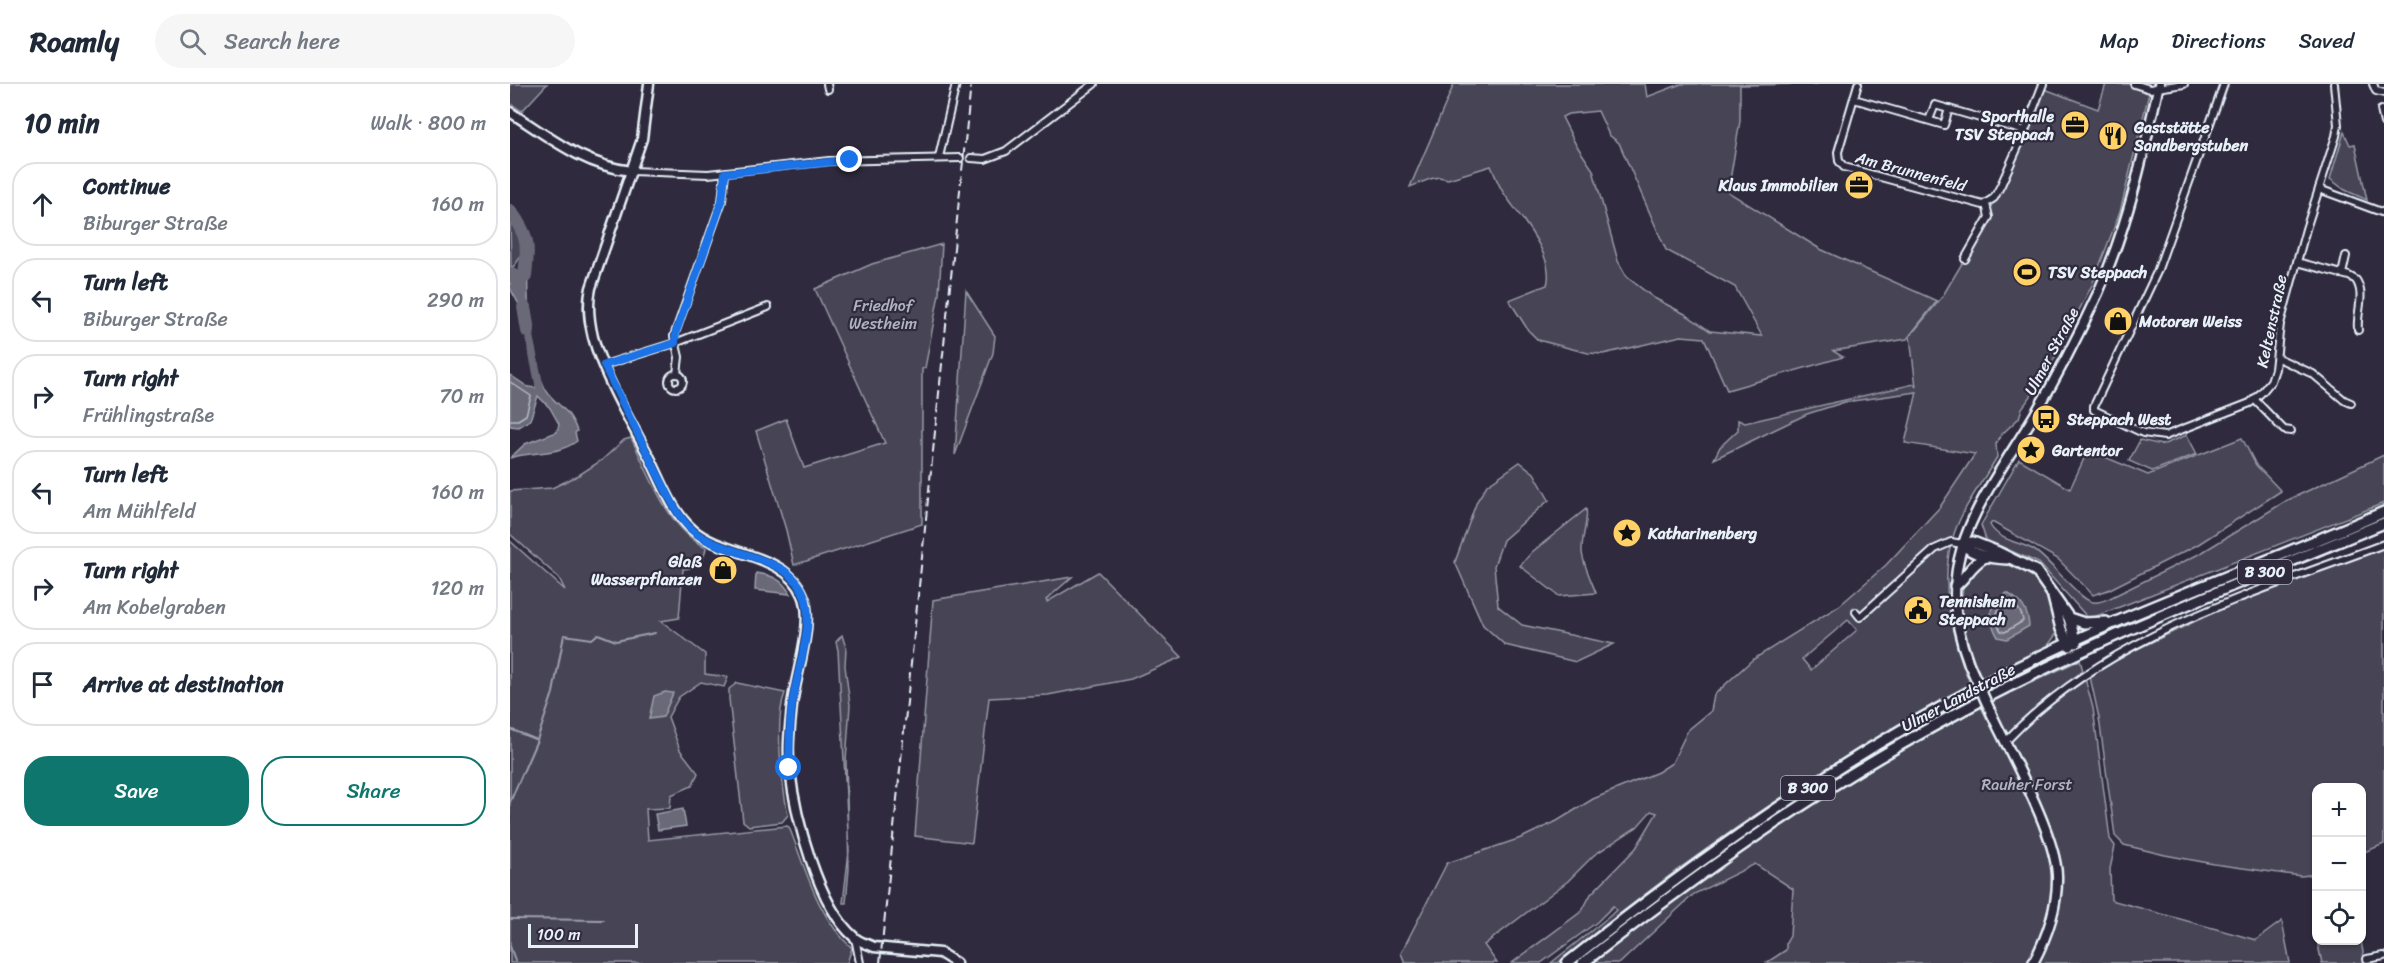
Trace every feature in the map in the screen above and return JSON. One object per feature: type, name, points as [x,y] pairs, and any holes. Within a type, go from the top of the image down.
[{"type":"main road","name":"Ulmer Landstraße","points":[[1567,963],[1676,879],[1803,791],[1925,716],[1989,681],[2121,619],[2384,512]]},
{"type":"main road","name":"Ulmer Landstraße","points":[[1583,963],[1682,887],[1767,827],[1837,782],[1932,727],[2077,654],[2205,597],[2384,523]]},
{"type":"main road","points":[[1958,543],[1973,542],[2036,571],[2069,618],[2072,641],[2077,654]]},
{"type":"main road","points":[[1958,543],[1985,557],[2010,559]]},
{"type":"main road","points":[[1955,586],[1963,580],[1971,566],[1985,557]]},
{"type":"main road","points":[[2052,592],[2061,629],[2072,641]]},
{"type":"main road","points":[[2069,618],[2093,624],[2121,619]]},
{"type":"street","points":[[649,84],[642,139],[598,264],[590,294],[589,320],[595,345],[679,514],[692,529],[708,541],[773,564],[787,572],[803,595],[807,605],[807,621],[792,704],[789,768],[798,820],[807,849],[833,910],[855,938],[874,947],[940,953],[956,963]]},
{"type":"street","points":[[939,157],[956,84]]},
{"type":"street","points":[[971,158],[985,159],[1006,151],[1094,84]]},
{"type":"street","name":"Am Brunnenfeld","points":[[1858,84],[1838,152],[1839,161],[1844,167],[1983,205],[1994,198],[2025,131],[2043,84]]},
{"type":"street","points":[[2134,84],[2150,89],[2184,84]]},
{"type":"street","points":[[2224,84],[2157,272],[2094,410],[2143,434],[2159,437],[2172,434],[2255,400],[2284,430],[2291,431]]},
{"type":"street","name":"Keltenstraße","points":[[2255,400],[2271,381],[2278,358],[2280,324],[2337,132],[2334,84]]},
{"type":"street","points":[[2373,84],[2376,91],[2384,93]]},
{"type":"street","name":"Ulmer Straße","points":[[2033,963],[2052,921],[2056,902],[2057,873],[2052,848],[2042,824],[1969,664],[1958,626],[1955,586],[1958,543],[2060,368],[2111,262],[2133,197],[2159,86]]},
{"type":"street","points":[[1854,99],[1944,125],[1949,109]]},
{"type":"street","points":[[1929,120],[1935,105],[2025,131]]},
{"type":"street","points":[[2381,110],[2384,123]]},
{"type":"street","points":[[510,112],[586,160],[605,167],[632,171],[725,173],[829,161],[960,158]]},
{"type":"street","points":[[677,374],[679,357],[675,343],[676,332],[722,201],[725,173]]},
{"type":"street","points":[[2319,189],[2384,213]]},
{"type":"street","name":"Am Brunnenfeld","points":[[1965,259],[1989,218],[1986,204]]},
{"type":"street","points":[[2342,274],[2346,256]]},
{"type":"street","points":[[2297,262],[2356,280],[2360,287],[2358,330]]},
{"type":"street","points":[[604,365],[675,343],[768,307]]},
{"type":"street","points":[[2278,358],[2313,374],[2344,400],[2351,403]]},
{"type":"street","points":[[1856,612],[1860,616],[1935,549],[1943,544],[1958,543]]},
{"type":"street","points":[[2005,742],[2030,715],[2088,672],[2150,637],[2257,591],[2384,544]]},
{"type":"street","points":[[855,938],[860,963]]},
{"type":"street","points":[[2367,959],[2384,956]]},
{"type":"green space","points":[[510,84],[547,84],[522,111],[510,103]]},
{"type":"green space","points":[[1454,84],[1645,84],[1647,97],[1681,84],[1818,84],[1740,85],[1740,121],[1728,192],[1820,249],[1937,301],[1907,339],[1833,351],[1843,357],[1727,390],[1704,338],[1681,336],[1603,354],[1588,353],[1538,340],[1528,330],[1509,300],[1547,285],[1546,262],[1534,237],[1501,189],[1491,166],[1448,179],[1439,177],[1430,179],[1410,187]],"holes":[[[1598,111],[1609,135],[1619,143],[1666,250],[1735,287],[1762,336],[1710,331],[1685,314],[1654,298],[1627,277],[1618,261],[1593,170],[1575,143],[1562,117],[1568,114]]]},
{"type":"green space","points":[[2106,84],[2134,84],[2150,89],[2120,212],[2092,285],[2043,380],[2022,408],[2019,418],[2001,435],[1996,444],[1997,457],[1967,506],[1953,537],[1947,573],[1947,592],[1953,631],[1970,684],[1860,748],[1753,816],[1668,877],[1558,963],[1551,963],[1611,915],[1616,910],[1613,906],[1597,922],[1541,963],[1512,963],[1582,911],[1591,894],[1636,848],[1657,813],[1651,811],[1637,827],[1594,855],[1568,881],[1484,945],[1497,963],[1405,963],[1401,953],[1447,863],[1521,838],[1557,821],[1593,799],[1658,772],[1672,763],[1688,730],[1711,711],[1714,695],[1752,660],[1839,606],[1886,565],[1940,507],[1975,454],[1905,443],[1917,392],[1845,402],[1807,414],[1714,459],[1720,447],[1738,430],[1738,420],[1745,423],[1914,384],[1916,387],[1910,336],[1942,297],[1989,218],[1987,211],[2001,185],[2042,88],[2098,109]],"holes":[[[1848,620],[1857,630],[1811,670],[1802,659]]]},
{"type":"green space","points":[[2344,132],[2350,145],[2355,144],[2367,200],[2345,190],[2330,179]]},
{"type":"green space","points":[[510,222],[519,233],[522,245],[520,257],[511,269]]},
{"type":"green space","name":"Friedhof Westheim","points":[[942,244],[939,294],[925,368],[922,369],[922,524],[794,565],[786,530],[756,431],[786,419],[804,468],[885,443],[815,289],[872,264]]},
{"type":"green space","points":[[966,291],[995,336],[993,353],[955,455]]},
{"type":"green space","points":[[2187,435],[2197,454],[2152,471],[2129,461],[2140,440],[2162,445]]},
{"type":"green space","points":[[631,438],[670,514],[692,539],[706,548],[704,557],[699,563],[683,569],[679,618],[661,621],[705,654],[705,674],[728,677],[724,687],[701,682],[679,697],[668,717],[680,750],[698,773],[692,786],[671,795],[670,808],[646,809],[648,840],[789,827],[821,907],[840,936],[852,948],[847,963],[510,963],[510,541],[565,590],[559,578],[510,534],[510,491],[552,488],[579,475],[602,460],[624,440]]},
{"type":"green space","points":[[2242,438],[2256,465],[2281,491],[2197,545],[2108,590],[2093,595],[2058,559],[1992,522],[1990,525],[2004,538],[2041,555],[2078,593],[2090,601],[2097,602],[2108,599],[2201,553],[2286,501],[2384,455],[2384,503],[2089,619],[2039,563],[1986,540],[1981,525],[2019,459],[2070,489],[2088,450],[2148,475]]},
{"type":"green space","points":[[1520,462],[1534,473],[1549,500],[1503,540],[1494,566],[1498,606],[1522,625],[1614,644],[1576,662],[1505,645],[1483,625],[1455,562],[1477,501],[1487,485]]},
{"type":"green space","points":[[1586,509],[1582,552],[1596,593],[1559,596],[1520,566],[1532,552]]},
{"type":"green space","points":[[2384,547],[2384,844],[2366,851],[2366,783],[2312,783],[2312,875],[2301,876],[2165,855],[2124,845],[2115,836],[2099,718],[2089,672],[2223,608]]},
{"type":"green space","points":[[1989,562],[2020,569],[2038,583],[2049,604],[2057,633],[2047,647],[1982,679],[1966,632],[1962,614],[1962,596],[1965,581],[1974,569]]},
{"type":"green space","points":[[1098,572],[1182,657],[1131,679],[1048,695],[989,698],[972,843],[915,836],[933,600],[1072,577],[1046,600],[1047,602]]},
{"type":"green space","points":[[842,635],[846,648],[845,666],[850,705],[846,761],[848,832],[836,642]]},
{"type":"green space","name":"Rauher Forst","points":[[2080,660],[2093,708],[2110,839],[2115,846],[2110,869],[2111,900],[2256,940],[2282,921],[2290,963],[1766,963],[1786,950],[1786,943],[1790,936],[1793,889],[1755,864],[1694,894],[1620,963],[1592,963],[1693,885],[1808,807],[1981,707],[1987,719],[1998,715],[1992,701]]},
{"type":"green space","points":[[737,683],[785,693],[780,720],[780,736],[783,787],[788,815],[782,822],[749,826],[743,821],[729,699],[729,689]]},
{"type":"green space","points":[[849,854],[846,903],[843,903]]},
{"type":"green space","points":[[2318,945],[2362,945],[2365,963],[2322,963]]},
{"type":"water","points":[[526,261],[529,266],[527,325],[510,288],[510,267],[518,273]]},
{"type":"water","points":[[510,375],[528,387],[536,388],[536,381],[541,379],[549,394],[573,422],[577,431],[575,433],[577,441],[560,449],[510,458],[525,444],[557,432],[559,424],[550,408],[538,396],[530,420],[519,427],[510,426]]},
{"type":"water","points":[[756,573],[776,579],[790,594],[755,590]]},
{"type":"water","points":[[2007,593],[2023,606],[2029,626],[2007,639],[1998,637],[1992,625],[1991,614],[1992,605]]},
{"type":"water","points":[[665,692],[673,693],[663,717],[649,719],[654,696]]},
{"type":"water","points":[[683,809],[686,826],[658,830],[655,814]]},
{"type":"waterway","points":[[510,211],[521,228],[527,249],[525,276],[517,278],[510,274]]},
{"type":"waterway","points":[[524,307],[528,331]]},
{"type":"waterway","points":[[528,331],[540,388]]},
{"type":"waterway","points":[[537,740],[553,693],[564,635],[592,639],[598,634],[616,641],[655,633]]},
{"type":"waterway","points":[[510,729],[537,740],[510,802]]},
{"type":"waterway","points":[[510,919],[604,920]]},
{"type":"waterway","points":[[510,946],[516,963]]},
{"type":"railway","points":[[880,963],[971,84]]},
{"type":"place","name":"Sporthalle TSV Steppach","points":[[2075,125]]},
{"type":"place","name":"Gaststätte Sandbergstuben","points":[[2113,136]]},
{"type":"place","name":"Klaus Immobilien","points":[[1859,185]]},
{"type":"place","name":"TSV Steppach","points":[[2027,272]]},
{"type":"place","name":"Motoren Weiss","points":[[2118,321]]},
{"type":"place","name":"Steppach West","points":[[2046,419]]},
{"type":"place","name":"Gartentor","points":[[2031,450]]},
{"type":"place","name":"Katharinenberg","points":[[1627,533]]},
{"type":"place","name":"Glaß Wasserpflanzen","points":[[723,570]]},
{"type":"place","name":"Tennisheim Steppach","points":[[1918,610]]},
{"type":"route","points":[[789,768],[792,704],[807,621],[807,605],[799,586],[787,572],[773,564],[708,541],[692,529],[679,514],[604,365],[675,343],[674,336],[722,201],[725,173],[850,160]]}]
